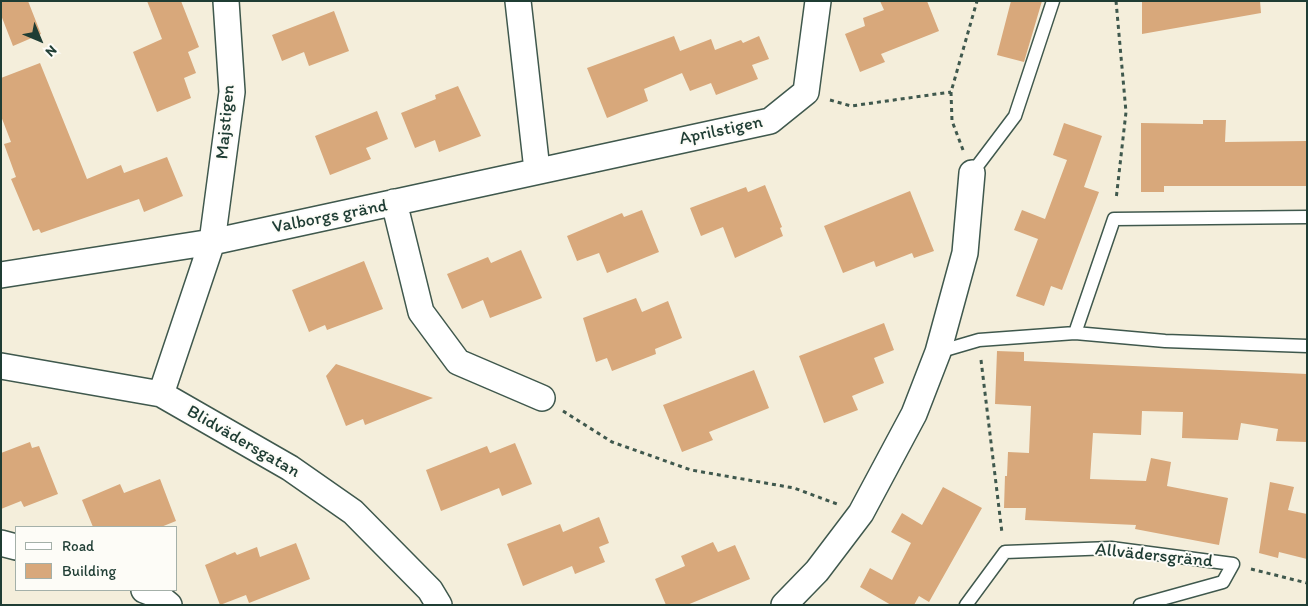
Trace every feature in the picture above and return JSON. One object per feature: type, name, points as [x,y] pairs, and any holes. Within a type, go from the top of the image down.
[{"type":"street","name":"Majstigen","points":[[161,394],[212,242],[232,92],[226,1]]},
{"type":"street","points":[[518,1],[537,170]]},
{"type":"street","points":[[806,92],[818,1]]},
{"type":"street","name":"Aprilstigen","points":[[394,202],[770,121],[806,92]]},
{"type":"street","points":[[785,604],[816,572],[862,513],[914,414],[938,352],[965,253],[972,173]]},
{"type":"street","name":"Valborgs gränd","points":[[212,242],[394,202],[421,312],[458,362],[542,398]]},
{"type":"street","points":[[1,275],[212,242]]},
{"type":"street","name":"Blidvädersgatan","points":[[1,366],[161,394],[290,468],[353,512],[430,590],[439,605]]},
{"type":"street","points":[[1,543],[15,547]]},
{"type":"street","points":[[147,591],[157,595],[169,605]]},
{"type":"lane","points":[[972,173],[1015,116],[1053,1]]},
{"type":"lane","points":[[1075,333],[1114,219],[1307,217]]},
{"type":"lane","points":[[938,352],[979,340],[1075,333],[1165,341],[1307,346]]},
{"type":"lane","name":"Allvädersgränd","points":[[1004,552],[1111,548],[1234,564],[1223,582],[1140,605]]},
{"type":"lane","points":[[966,605],[1004,552]]},
{"type":"path","points":[[972,173],[952,121],[951,92],[977,1]]},
{"type":"path","points":[[1114,219],[1126,112],[1116,1]]},
{"type":"path","points":[[806,92],[851,106],[951,92]]},
{"type":"path","points":[[979,340],[1004,552]]},
{"type":"path","points":[[542,398],[612,442],[691,470],[794,488],[862,513]]},
{"type":"path","points":[[1234,564],[1307,583]]},
{"type":"building","points":[[1,1],[28,1],[41,34],[13,46],[1,15]]},
{"type":"building","points":[[147,1],[181,1],[199,47],[188,52],[196,73],[184,78],[191,98],[157,112],[133,52],[162,39]]},
{"type":"building","points":[[880,1],[927,1],[939,31],[881,54],[885,62],[860,72],[845,34],[865,26],[863,18],[884,10]]},
{"type":"building","points":[[1011,1],[1042,1],[1024,62],[997,55]]},
{"type":"building","points":[[1142,1],[1260,1],[1261,13],[1142,34]]},
{"type":"building","points":[[334,11],[349,51],[309,66],[304,52],[282,61],[272,35]]},
{"type":"building","points":[[674,36],[680,51],[711,39],[715,50],[741,40],[743,43],[759,36],[769,59],[752,65],[758,79],[716,95],[711,83],[690,91],[682,73],[644,89],[648,101],[607,118],[587,68]]},
{"type":"building","points":[[40,63],[87,179],[121,165],[124,173],[167,157],[183,196],[144,212],[139,199],[41,233],[39,229],[33,231],[11,179],[16,177],[4,144],[11,142],[1,116],[1,78]]},
{"type":"building","points":[[458,86],[481,136],[439,152],[435,140],[415,148],[401,113],[436,99],[435,95]]},
{"type":"building","points":[[377,111],[388,139],[366,148],[371,159],[330,175],[315,136]]},
{"type":"building","points":[[1203,120],[1226,120],[1225,142],[1307,141],[1307,186],[1164,186],[1164,192],[1141,192],[1141,123],[1203,124]]},
{"type":"building","points":[[1064,123],[1102,136],[1084,187],[1099,192],[1062,290],[1051,286],[1044,306],[1016,296],[1038,239],[1014,230],[1022,210],[1045,219],[1067,160],[1053,155]]},
{"type":"building","points":[[765,185],[782,227],[780,228],[783,236],[735,258],[723,227],[701,236],[690,208],[746,187],[748,192]]},
{"type":"building","points":[[910,191],[934,251],[914,258],[912,253],[876,267],[874,261],[843,273],[824,226]]},
{"type":"building","points":[[642,210],[659,252],[607,273],[599,253],[577,261],[567,236],[622,213],[624,217]]},
{"type":"building","points":[[521,250],[542,298],[490,318],[483,300],[462,309],[447,274],[488,257],[491,263]]},
{"type":"building","points":[[364,261],[383,309],[327,330],[325,325],[309,332],[292,290]]},
{"type":"building","points":[[636,298],[642,312],[668,301],[682,338],[655,349],[656,354],[612,371],[607,358],[596,362],[583,318]]},
{"type":"building","points":[[884,323],[894,350],[874,358],[884,383],[852,396],[858,410],[824,423],[799,356]]},
{"type":"building","points":[[997,351],[1024,352],[1024,361],[1307,374],[1307,442],[1276,441],[1278,429],[1241,423],[1238,440],[1182,438],[1183,412],[1142,411],[1141,435],[1093,433],[1090,479],[1146,481],[1151,458],[1171,462],[1167,486],[1228,498],[1219,545],[1135,529],[1136,525],[1025,520],[1026,508],[1004,508],[1005,476],[1007,476],[1008,452],[1029,453],[1031,406],[995,404]]},
{"type":"building","points":[[336,364],[433,398],[365,425],[363,419],[346,426],[326,376]]},
{"type":"building","points":[[754,370],[769,408],[709,432],[713,440],[682,452],[663,405]]},
{"type":"building","points":[[30,442],[32,448],[39,446],[58,494],[24,507],[21,501],[1,509],[1,453]]},
{"type":"building","points":[[515,443],[532,484],[502,496],[499,488],[441,511],[426,470],[487,446],[490,453]]},
{"type":"building","points":[[160,479],[176,521],[164,526],[93,526],[82,500],[120,484],[124,493]]},
{"type":"building","points":[[1270,482],[1294,487],[1288,510],[1307,514],[1307,559],[1279,552],[1278,558],[1259,553]]},
{"type":"building","points":[[943,487],[982,508],[929,602],[919,596],[914,605],[891,605],[860,587],[870,568],[892,580],[911,543],[891,532],[902,513],[922,525]]},
{"type":"building","points":[[599,517],[609,543],[599,547],[605,562],[575,574],[572,566],[523,586],[507,544],[560,524],[563,532]]},
{"type":"building","points":[[713,542],[718,552],[735,545],[750,579],[687,605],[666,605],[655,579],[685,566],[681,556]]},
{"type":"building","points":[[296,543],[310,579],[249,603],[246,595],[220,605],[205,565],[235,552],[237,555],[257,547],[260,557]]}]
